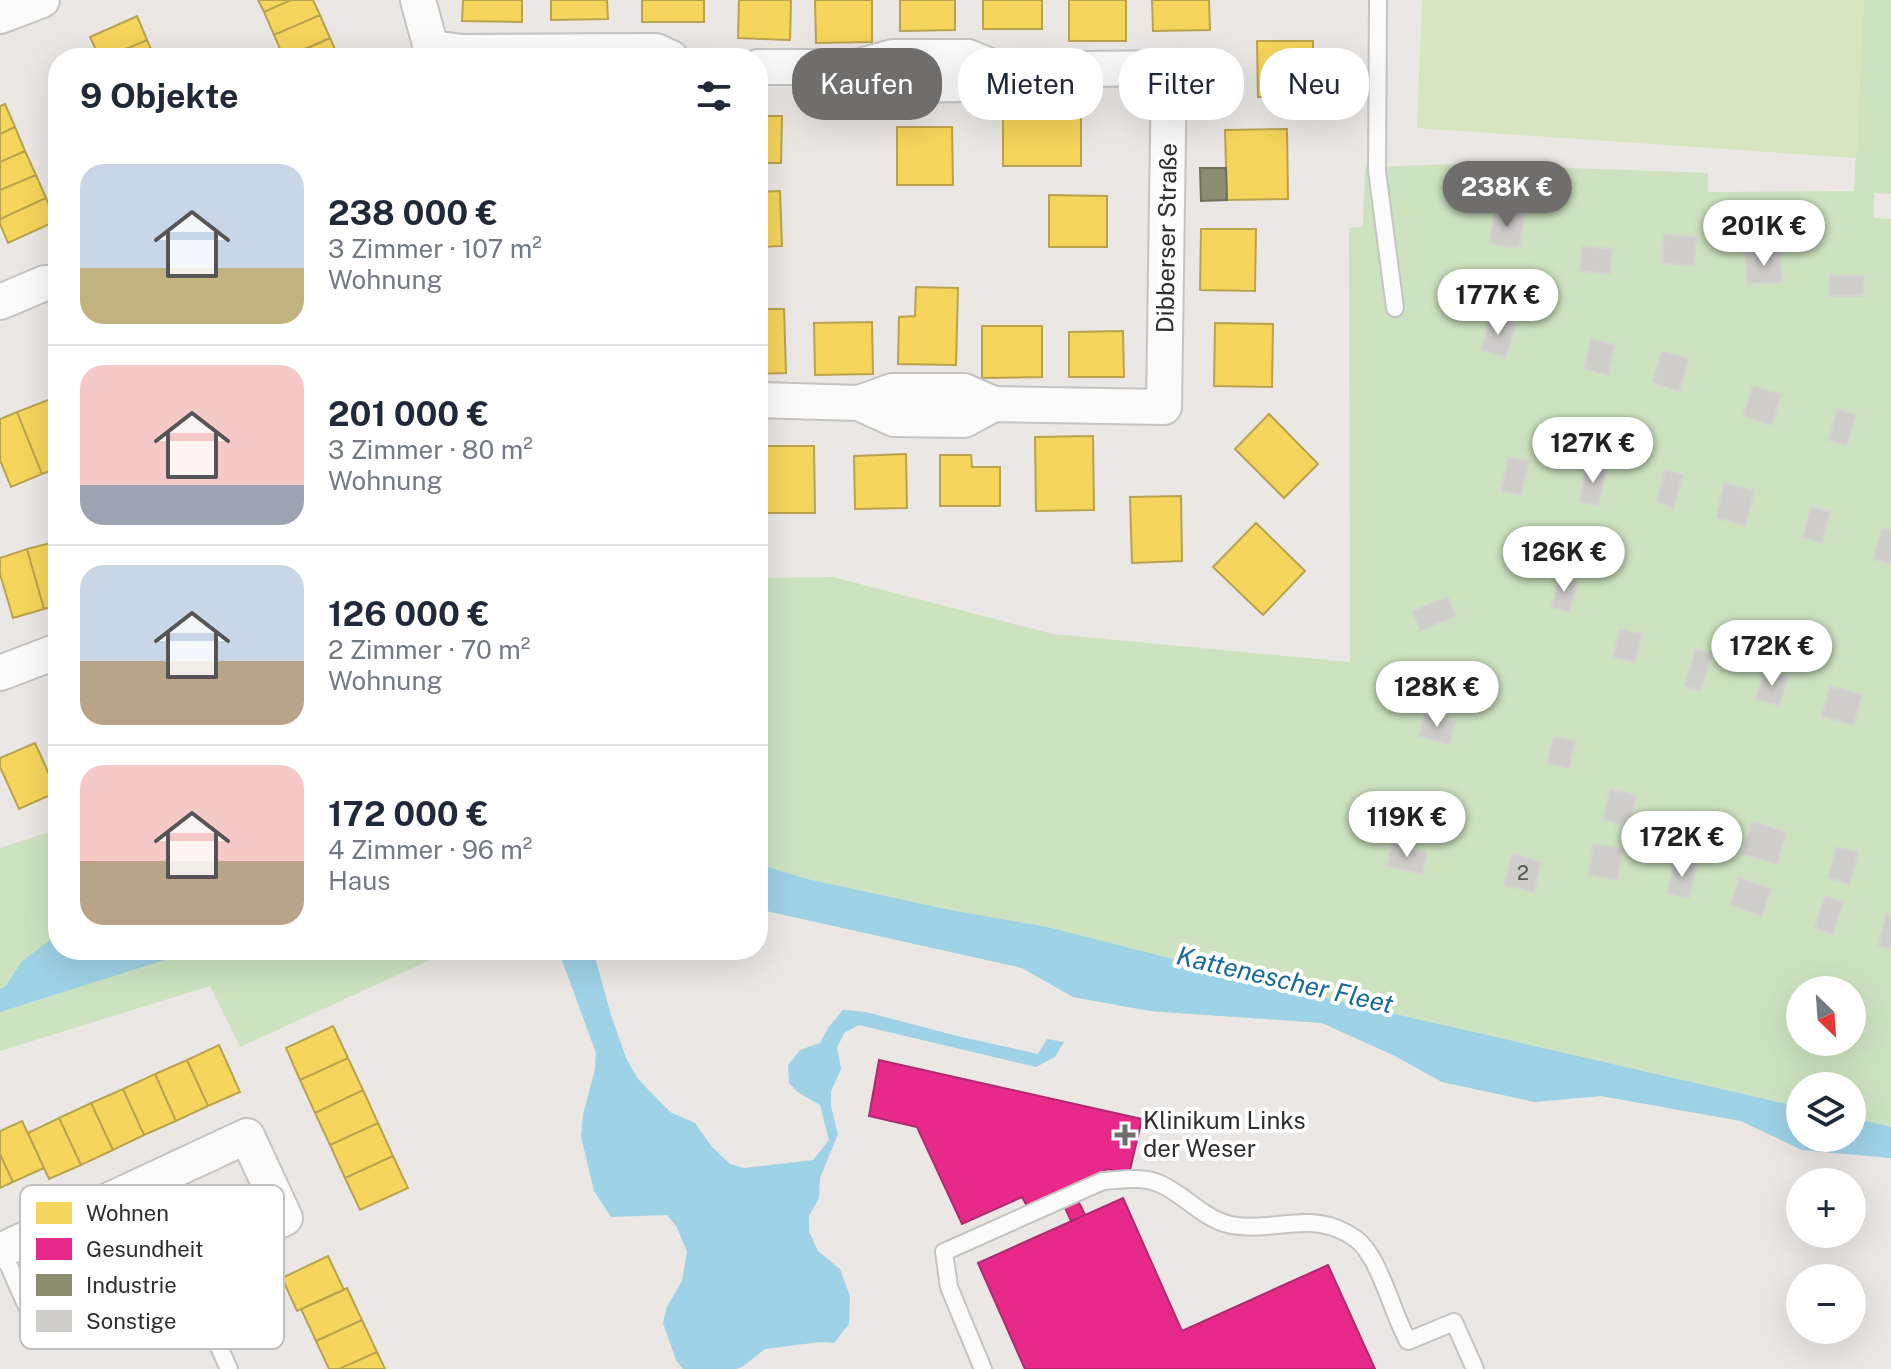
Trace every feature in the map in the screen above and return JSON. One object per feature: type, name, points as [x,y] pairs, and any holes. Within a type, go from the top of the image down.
[{"type":"street","points":[[0,16],[42,0]]},
{"type":"street","points":[[418,0],[431,48]]},
{"type":"street","name":"Dibberser Straße","points":[[768,67],[857,67],[896,85],[966,84],[1000,70],[1169,68],[1164,407],[994,404],[964,420],[894,419],[859,403],[768,400]]},
{"type":"street","points":[[0,302],[48,283]]},
{"type":"street","points":[[0,673],[48,655]]},
{"type":"street","points":[[141,1185],[247,1136],[270,1185]]},
{"type":"street","points":[[1,1250],[20,1241]]},
{"type":"lane","points":[[1378,0],[1377,171],[1395,308]]},
{"type":"lane","points":[[983,1369],[949,1287],[944,1252],[1103,1181],[1132,1179],[1157,1182],[1228,1225],[1255,1227],[1313,1221],[1336,1227],[1358,1240],[1373,1260],[1408,1341],[1454,1322],[1475,1369]]},
{"type":"lane","points":[[1,1250],[20,1292]]},
{"type":"lane","points":[[220,1349],[229,1369]]},
{"type":"green space","points":[[1422,0],[1864,0],[1856,158],[1417,128]]},
{"type":"green space","points":[[1864,0],[1891,0],[1891,194],[1874,193],[1874,218],[1891,219],[1891,1158],[1824,1152],[1866,1152],[1866,1072],[1786,1072],[1786,1142],[1741,1121],[1601,1096],[1535,1102],[1442,1082],[1395,1056],[1322,1023],[1150,1011],[1073,997],[1022,968],[768,911],[768,578],[833,577],[1053,634],[1350,662],[1349,228],[1363,227],[1365,167],[1460,164],[1708,173],[1708,192],[1854,191]]},
{"type":"green space","points":[[48,832],[48,960],[430,960],[240,1047],[210,986],[0,1051],[0,848]]},
{"type":"water","points":[[768,867],[807,879],[950,910],[1047,927],[1347,1003],[1786,1104],[1786,1142],[1741,1121],[1601,1096],[1535,1102],[1442,1082],[1395,1056],[1322,1023],[1150,1011],[1073,997],[1022,968],[768,911]]},
{"type":"water","points":[[48,942],[48,960],[164,960],[0,1012],[0,989],[5,987],[22,961]]},
{"type":"water","points":[[562,960],[596,960],[626,1058],[638,1079],[670,1112],[695,1123],[712,1147],[730,1164],[744,1168],[813,1160],[829,1140],[820,1105],[789,1083],[788,1065],[800,1050],[820,1043],[843,1010],[866,1012],[1038,1054],[1047,1039],[1064,1042],[1055,1057],[1036,1067],[859,1025],[844,1033],[837,1048],[841,1069],[831,1091],[831,1106],[838,1134],[820,1178],[819,1198],[809,1216],[809,1231],[818,1251],[840,1269],[850,1296],[849,1324],[834,1343],[765,1349],[737,1369],[683,1369],[676,1360],[663,1323],[667,1307],[682,1281],[687,1252],[677,1227],[667,1215],[611,1217],[594,1191],[581,1136],[596,1053]]},
{"type":"water","points":[[1866,1121],[1891,1127],[1891,1158],[1824,1152],[1866,1152]]},
{"type":"building: Wohnen","points":[[258,0],[291,0],[264,12]]},
{"type":"building: Wohnen","points":[[291,0],[313,0],[320,15],[274,35],[264,12]]},
{"type":"building: Wohnen","points":[[463,0],[522,0],[522,22],[462,21]]},
{"type":"building: Wohnen","points":[[551,0],[607,0],[608,19],[551,20]]},
{"type":"building: Wohnen","points":[[642,0],[704,0],[704,22],[642,22]]},
{"type":"building: Wohnen","points":[[739,0],[791,0],[790,40],[738,38]]},
{"type":"building: Wohnen","points":[[815,0],[872,0],[872,42],[816,43]]},
{"type":"building: Wohnen","points":[[900,0],[955,0],[955,30],[900,31]]},
{"type":"building: Wohnen","points":[[983,0],[1042,0],[1042,29],[983,29]]},
{"type":"building: Wohnen","points":[[1069,0],[1126,0],[1126,41],[1069,41]]},
{"type":"building: Wohnen","points":[[1152,0],[1209,0],[1210,30],[1153,31]]},
{"type":"building: Wohnen","points":[[320,15],[330,38],[307,48],[280,48],[274,35]]},
{"type":"building: Wohnen","points":[[137,16],[147,40],[128,48],[95,48],[90,37]]},
{"type":"building: Wohnen","points":[[330,38],[334,48],[308,48]]},
{"type":"building: Wohnen","points":[[147,40],[151,48],[128,48]]},
{"type":"building: Wohnen","points":[[1257,41],[1313,41],[1313,48],[1260,48],[1258,97]]},
{"type":"building: Wohnen","points":[[5,104],[15,127],[0,134],[0,106]]},
{"type":"building: Wohnen","points":[[768,116],[782,116],[781,163],[768,163]]},
{"type":"building: Wohnen","points":[[1003,120],[1081,120],[1081,166],[1003,166]]},
{"type":"building: Wohnen","points":[[15,127],[25,151],[0,162],[0,134]]},
{"type":"building: Wohnen","points":[[897,127],[952,127],[953,185],[897,185]]},
{"type":"building: Wohnen","points":[[1287,129],[1288,199],[1227,200],[1225,130]]},
{"type":"building: Wohnen","points":[[25,151],[36,175],[0,190],[0,162]]},
{"type":"building: Wohnen","points":[[36,175],[46,198],[0,219],[0,190]]},
{"type":"building: Wohnen","points":[[780,191],[782,246],[768,247],[768,192]]},
{"type":"building: Wohnen","points":[[1049,195],[1107,196],[1107,247],[1049,247]]},
{"type":"building: Wohnen","points":[[46,198],[48,203],[48,225],[8,243],[0,219]]},
{"type":"building: Wohnen","points":[[1201,229],[1256,229],[1255,291],[1200,290]]},
{"type":"building: Wohnen","points":[[916,287],[958,288],[956,365],[898,364],[899,317],[915,316]]},
{"type":"building: Wohnen","points":[[768,309],[784,309],[786,373],[768,374]]},
{"type":"building: Wohnen","points":[[872,322],[873,374],[815,375],[814,323]]},
{"type":"building: Wohnen","points":[[1215,323],[1273,324],[1272,387],[1214,386]]},
{"type":"building: Wohnen","points":[[982,326],[1042,326],[1042,377],[982,378]]},
{"type":"building: Wohnen","points":[[1123,331],[1124,377],[1069,377],[1069,332]]},
{"type":"building: Wohnen","points":[[48,400],[48,472],[42,474],[17,412]]},
{"type":"building: Wohnen","points":[[17,412],[42,474],[11,487],[0,460],[0,419]]},
{"type":"building: Wohnen","points":[[1269,414],[1318,464],[1284,498],[1235,449]]},
{"type":"building: Wohnen","points":[[1093,436],[1094,510],[1036,511],[1035,437]]},
{"type":"building: Wohnen","points":[[768,446],[814,446],[815,513],[768,513]]},
{"type":"building: Wohnen","points":[[906,454],[907,508],[855,509],[854,456]]},
{"type":"building: Wohnen","points":[[940,455],[971,455],[972,467],[1000,467],[1000,506],[940,506]]},
{"type":"building: Wohnen","points":[[1181,496],[1182,561],[1132,563],[1130,497]]},
{"type":"building: Wohnen","points":[[1256,523],[1305,571],[1263,615],[1213,567]]},
{"type":"building: Wohnen","points":[[48,544],[48,608],[44,609],[27,549]]},
{"type":"building: Wohnen","points":[[27,549],[44,609],[13,618],[0,574],[0,558]]},
{"type":"building: Wohnen","points":[[35,743],[48,772],[48,796],[19,809],[0,767],[0,758]]},
{"type":"building: Wohnen","points":[[333,1026],[348,1058],[300,1080],[286,1048]]},
{"type":"building: Wohnen","points":[[219,1045],[240,1092],[208,1106],[187,1060]]},
{"type":"building: Wohnen","points":[[348,1058],[363,1090],[315,1113],[300,1080]]},
{"type":"building: Wohnen","points":[[187,1060],[208,1106],[176,1121],[155,1074]]},
{"type":"building: Wohnen","points":[[155,1074],[176,1121],[144,1135],[123,1089]]},
{"type":"building: Wohnen","points":[[123,1089],[144,1135],[113,1150],[91,1103]]},
{"type":"building: Wohnen","points":[[363,1090],[378,1123],[330,1145],[315,1113]]},
{"type":"building: Wohnen","points":[[91,1103],[113,1150],[81,1165],[59,1118]]},
{"type":"building: Wohnen","points":[[59,1118],[81,1165],[49,1179],[28,1133]]},
{"type":"building: Wohnen","points":[[22,1121],[44,1168],[13,1182],[0,1154],[0,1131]]},
{"type":"building: Wohnen","points":[[378,1123],[393,1156],[345,1178],[330,1145]]},
{"type":"building: Wohnen","points":[[0,1154],[13,1182],[0,1188]]},
{"type":"building: Wohnen","points":[[393,1156],[408,1188],[360,1210],[345,1178]]},
{"type":"building: Wohnen","points":[[328,1256],[344,1290],[297,1311],[284,1277]]},
{"type":"building: Wohnen","points":[[347,1288],[362,1320],[316,1341],[301,1309]]},
{"type":"building: Wohnen","points":[[362,1320],[377,1352],[339,1369],[329,1369],[316,1341]]},
{"type":"building: Wohnen","points":[[377,1352],[385,1369],[339,1369]]},
{"type":"building: Gesundheit","points":[[879,1060],[1142,1119],[1129,1174],[1107,1169],[1097,1178],[1046,1201],[1027,1206],[1022,1197],[962,1224],[917,1127],[869,1116]]},
{"type":"building: Gesundheit","points":[[1073,1190],[1085,1215],[1071,1221],[1060,1197]]},
{"type":"building: Gesundheit","points":[[1123,1198],[1182,1331],[1328,1265],[1375,1369],[1025,1369],[978,1263]]},
{"type":"building: Industrie","points":[[1200,168],[1226,168],[1227,200],[1201,201]]},
{"type":"building: Sonstige","points":[[1495,210],[1525,215],[1519,248],[1489,243]]},
{"type":"building: Sonstige","points":[[1664,235],[1696,237],[1694,266],[1662,263]]},
{"type":"building: Sonstige","points":[[1582,246],[1612,249],[1610,274],[1580,271]]},
{"type":"building: Sonstige","points":[[1780,251],[1782,282],[1747,284],[1745,253]]},
{"type":"building: Sonstige","points":[[1829,276],[1864,276],[1863,296],[1829,296]]},
{"type":"building: Sonstige","points":[[1491,316],[1516,324],[1506,357],[1481,350]]},
{"type":"building: Sonstige","points":[[1591,339],[1615,345],[1608,375],[1584,369]]},
{"type":"building: Sonstige","points":[[1662,351],[1689,359],[1679,391],[1652,382]]},
{"type":"building: Sonstige","points":[[1753,386],[1781,394],[1772,425],[1743,416]]},
{"type":"building: Sonstige","points":[[1837,409],[1856,415],[1847,445],[1828,440]]},
{"type":"building: Sonstige","points":[[1508,457],[1529,461],[1521,495],[1501,491]]},
{"type":"building: Sonstige","points":[[1587,465],[1607,469],[1598,505],[1579,501]]},
{"type":"building: Sonstige","points":[[1665,470],[1683,475],[1674,508],[1656,502]]},
{"type":"building: Sonstige","points":[[1724,483],[1754,491],[1746,525],[1716,518]]},
{"type":"building: Sonstige","points":[[1811,507],[1830,512],[1822,543],[1803,537]]},
{"type":"building: Sonstige","points":[[1882,528],[1891,531],[1891,564],[1873,559]]},
{"type":"building: Sonstige","points":[[1560,577],[1578,582],[1569,612],[1551,607]]},
{"type":"building: Sonstige","points":[[1448,597],[1456,616],[1420,631],[1412,611]]},
{"type":"building: Sonstige","points":[[1620,629],[1642,634],[1635,662],[1613,657]]},
{"type":"building: Sonstige","points":[[1696,649],[1712,654],[1700,691],[1684,686]]},
{"type":"building: Sonstige","points":[[1765,670],[1788,677],[1779,706],[1756,699]]},
{"type":"building: Sonstige","points":[[1830,686],[1862,695],[1853,725],[1821,716]]},
{"type":"building: Sonstige","points":[[1425,714],[1455,722],[1449,744],[1419,736]]},
{"type":"building: Sonstige","points":[[1554,736],[1575,741],[1569,768],[1547,763]]},
{"type":"building: Sonstige","points":[[1610,789],[1636,796],[1629,826],[1603,819]]},
{"type":"building: Sonstige","points":[[1689,811],[1710,816],[1703,845],[1683,840]]},
{"type":"building: Sonstige","points":[[1752,822],[1786,832],[1777,864],[1742,854]]},
{"type":"building: Sonstige","points":[[1392,844],[1427,853],[1422,874],[1387,866]]},
{"type":"building: Sonstige","points":[[1593,844],[1623,849],[1617,880],[1588,875]]},
{"type":"building: Sonstige","points":[[1836,847],[1858,852],[1850,884],[1828,878]]},
{"type":"building: Sonstige","points":[[1512,854],[1541,862],[1534,892],[1504,885]]},
{"type":"building: Sonstige","points":[[1675,860],[1697,865],[1689,898],[1667,893]]},
{"type":"building: Sonstige","points":[[1739,878],[1771,889],[1762,916],[1730,905]]},
{"type":"building: Sonstige","points":[[1825,896],[1843,902],[1833,934],[1814,928]]},
{"type":"building: Sonstige","points":[[1886,914],[1891,916],[1891,949],[1878,946]]},
{"type":"place","name":"Klinikum Links der Weser","points":[[1125,1135]]},
{"type":"water label","name":"Kattenescher Fleet","points":[[1285,980]]}]
